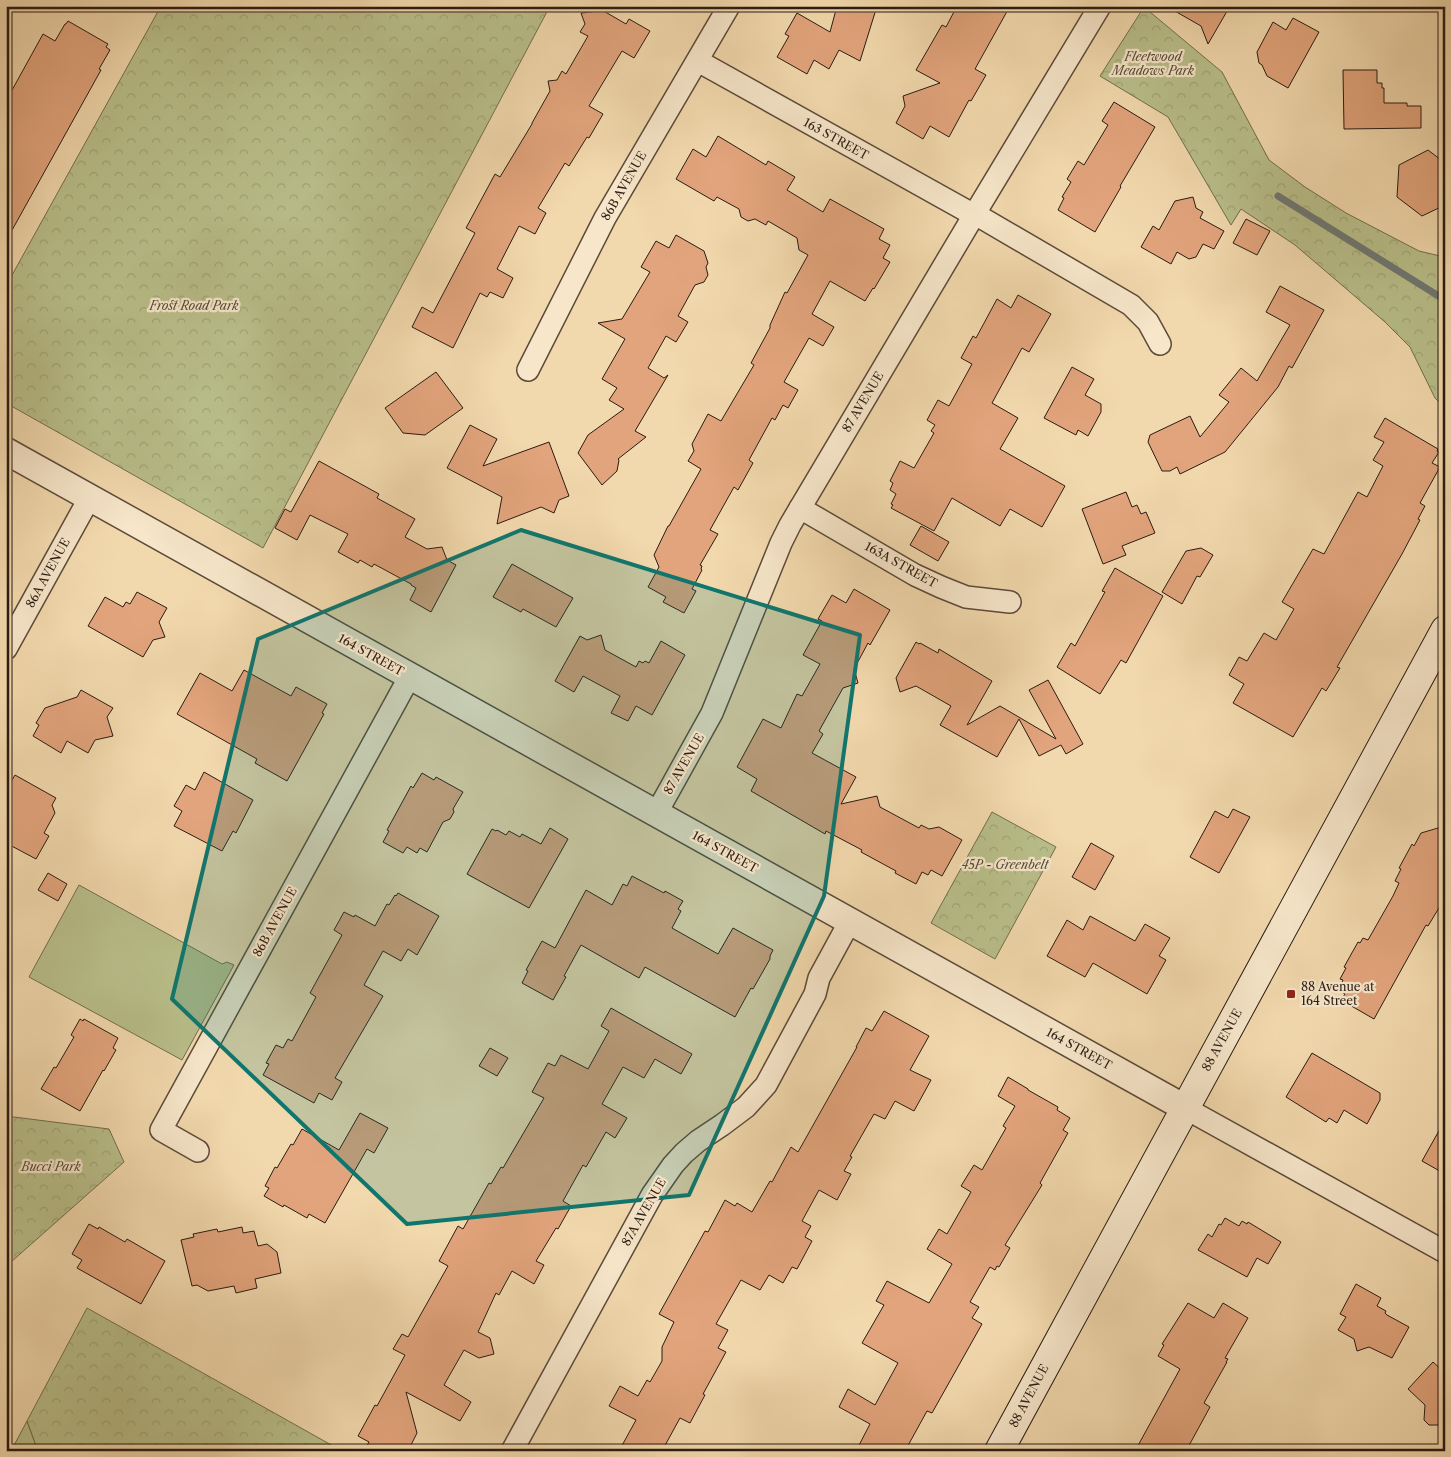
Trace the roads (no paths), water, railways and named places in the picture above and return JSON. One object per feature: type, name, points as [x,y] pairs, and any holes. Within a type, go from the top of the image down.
[{"type":"main road","name":"88 AVENUE","points":[[999,1451],[1445,630]]},
{"type":"street","name":"86B AVENUE","points":[[528,370],[610,210],[729,6]]},
{"type":"street","name":"87 AVENUE","points":[[656,814],[712,713],[781,543],[800,508],[1100,6]]},
{"type":"street","name":"163 STREET","points":[[698,61],[974,215],[1131,306],[1148,322],[1160,344]]},
{"type":"street","name":"164 STREET","points":[[6,450],[656,814],[1445,1252]]},
{"type":"street","name":"86A AVENUE","points":[[6,649],[90,497]]},
{"type":"street","name":"163A STREET","points":[[800,508],[915,575],[941,587],[966,598],[1010,602]]},
{"type":"street","name":"86B AVENUE","points":[[198,1150],[161,1130],[410,676]]},
{"type":"street","name":"87A AVENUE","points":[[512,1451],[652,1195],[684,1153],[746,1106],[766,1085],[815,994],[819,978],[850,922]]},
{"type":"waterway","points":[[1278,196],[1445,300]]},
{"type":"place","name":"88 Avenue at 164 Street","points":[[1291,994]]},
{"type":"park label","name":"Fleetwood Meadows Park","points":[[1153,64]]},
{"type":"park label","name":"Frost Road Park","points":[[194,306]]},
{"type":"park label","name":"45P - Greenbelt","points":[[1005,865]]},
{"type":"park label","name":"Bucci Park","points":[[51,1167]]}]
